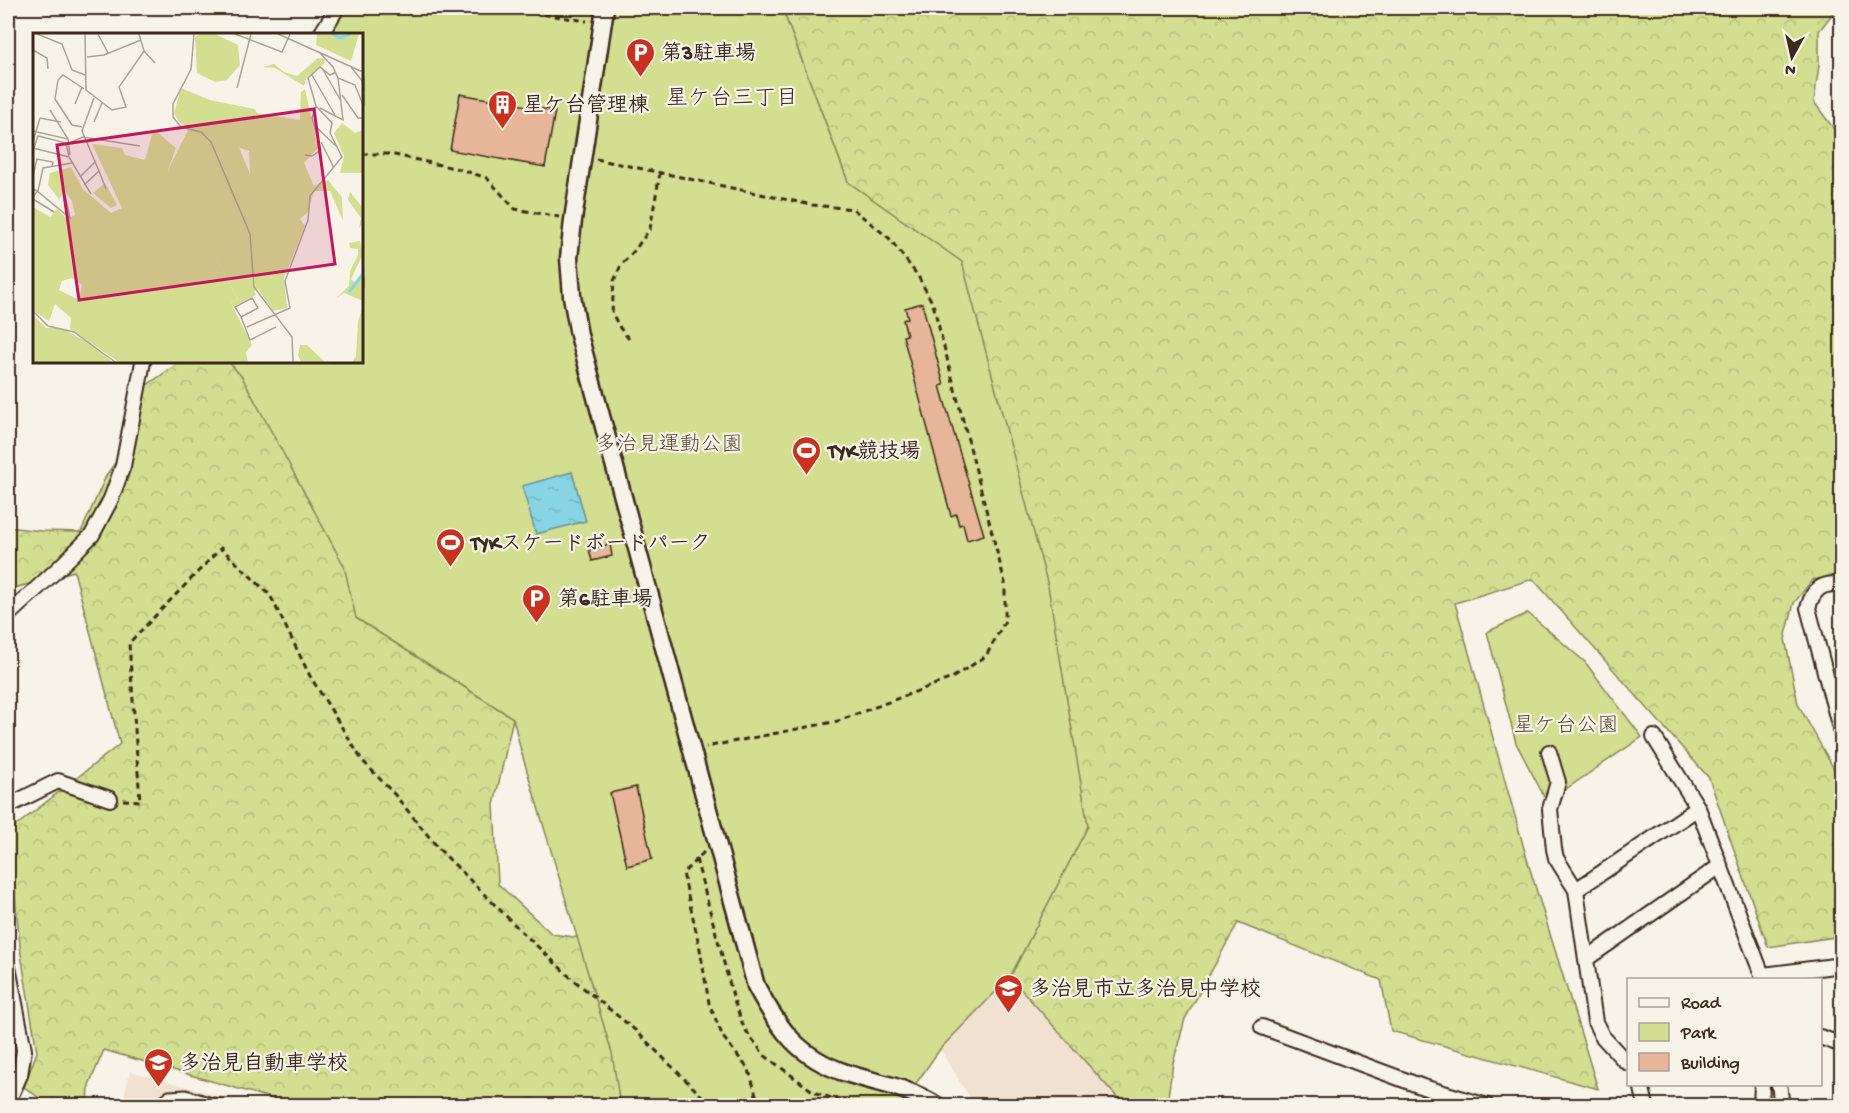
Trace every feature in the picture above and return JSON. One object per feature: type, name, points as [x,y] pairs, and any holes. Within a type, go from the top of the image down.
[{"type":"street","points":[[322,33],[337,8]]},
{"type":"street","points":[[604,16],[573,220],[569,258],[572,296],[579,335],[756,986],[775,1020],[797,1045],[818,1062],[846,1073],[899,1087],[922,1096],[937,1106]]},
{"type":"street","points":[[8,615],[92,535],[111,499],[123,466],[143,363]]},
{"type":"street","points":[[1842,585],[1827,584],[1819,588],[1808,608],[1842,736]]},
{"type":"street","points":[[1654,737],[1698,808],[1763,977],[1842,965]]},
{"type":"street","points":[[1549,752],[1558,782],[1550,809],[1554,849],[1556,858],[1576,890],[1595,1022],[1602,1036],[1627,1062]]},
{"type":"street","points":[[8,806],[58,781],[110,799]]},
{"type":"street","points":[[1576,890],[1698,808]]},
{"type":"street","points":[[1586,959],[1720,866]]},
{"type":"street","points":[[8,967],[11,998],[24,1050],[20,1075],[8,1102]]},
{"type":"street","points":[[1262,1027],[1423,1087],[1487,1106]]},
{"type":"street","points":[[1822,1037],[1842,1045]]},
{"type":"street","points":[[1641,1086],[1646,1106]]},
{"type":"street","points":[[1761,1106],[1762,1086]]},
{"type":"street","points":[[1779,1086],[1782,1106]]},
{"type":"lane","points":[[153,1106],[169,1095],[186,1095],[225,1106]]},
{"type":"path","points":[[502,8],[548,15],[604,16]]},
{"type":"path","points":[[548,15],[550,8]]},
{"type":"path","points":[[363,154],[390,154],[459,169],[487,178],[515,209],[573,220]]},
{"type":"path","points":[[583,156],[812,205],[853,209],[889,238],[918,276],[933,304],[1005,583],[1005,621],[986,656],[952,678],[838,721],[693,749]]},
{"type":"path","points":[[629,339],[612,313],[614,281],[621,265],[650,229],[660,173]]},
{"type":"path","points":[[110,799],[140,801],[129,643],[221,548],[270,596],[310,676],[362,760],[395,795],[439,849],[527,937],[570,977],[635,1030],[712,1106]]},
{"type":"path","points":[[716,841],[683,873],[709,1003],[723,1037],[749,1071],[758,1102],[754,1106]]},
{"type":"shaded area","name":"多治見市立多治見中学校","points":[[1010,977],[1124,1105],[974,1105],[940,1049]]},
{"type":"shaded area","name":"多治見自動車学校","points":[[130,1071],[253,1105],[122,1106]]},
{"type":"green space","name":"多治見運動公園","points":[[346,8],[782,8],[848,182],[962,262],[1048,586],[1088,826],[1010,977],[940,1049],[901,1105],[620,1105],[612,1053],[513,718],[356,618],[344,566],[242,377],[230,363],[363,363],[363,33],[332,33]]},
{"type":"green space","points":[[782,8],[1837,8],[1819,31],[1819,65],[1814,102],[1841,136],[1841,581],[1813,579],[1794,603],[1785,639],[1798,704],[1841,779],[1841,936],[1768,947],[1709,778],[1533,579],[1455,603],[1529,866],[1598,1089],[1391,1031],[1381,980],[1238,923],[1185,1019],[1173,1063],[1168,1096],[1149,1105],[1124,1105],[1010,977],[1088,826],[962,263],[848,182]]},
{"type":"green space","points":[[179,363],[363,363],[375,370],[356,618],[513,718],[494,805],[498,884],[552,934],[617,943],[816,1105],[294,1105],[104,1050],[89,1085],[88,1105],[49,1105],[24,1087],[37,1052],[21,954],[8,832],[120,744],[74,571],[8,590],[8,527],[81,532],[107,474],[131,441],[140,390]]},
{"type":"green space","name":"星ケ台公園","points":[[1528,613],[1585,662],[1642,737],[1547,802],[1516,743],[1487,632]]},
{"type":"water","points":[[572,472],[586,521],[536,534],[522,486]]},
{"type":"building","name":"星ケ台管理棟","points":[[460,94],[555,111],[545,167],[450,150]]},
{"type":"building","points":[[922,303],[944,385],[940,386],[984,535],[967,540],[963,524],[959,525],[956,514],[951,516],[903,336],[907,335],[903,320],[908,318],[905,308]]},
{"type":"building","points":[[610,544],[612,556],[592,561],[589,549]]},
{"type":"building","points":[[636,787],[652,859],[627,866],[610,793]]},
{"type":"place","name":"第3駐車場","points":[[640,78]]},
{"type":"place","name":"星ケ台管理棟","points":[[502,130]]},
{"type":"place","name":"TYK競技場","points":[[807,476]]},
{"type":"place","name":"TYKスケードボードパーク","points":[[450,568]]},
{"type":"place","name":"第6駐車場","points":[[537,624]]},
{"type":"place","name":"多治見市立多治見中学校","points":[[1009,1014]]},
{"type":"place","name":"多治見自動車学校","points":[[159,1088]]},
{"type":"district","name":"星ケ台三丁目","points":[[732,96]]}]
